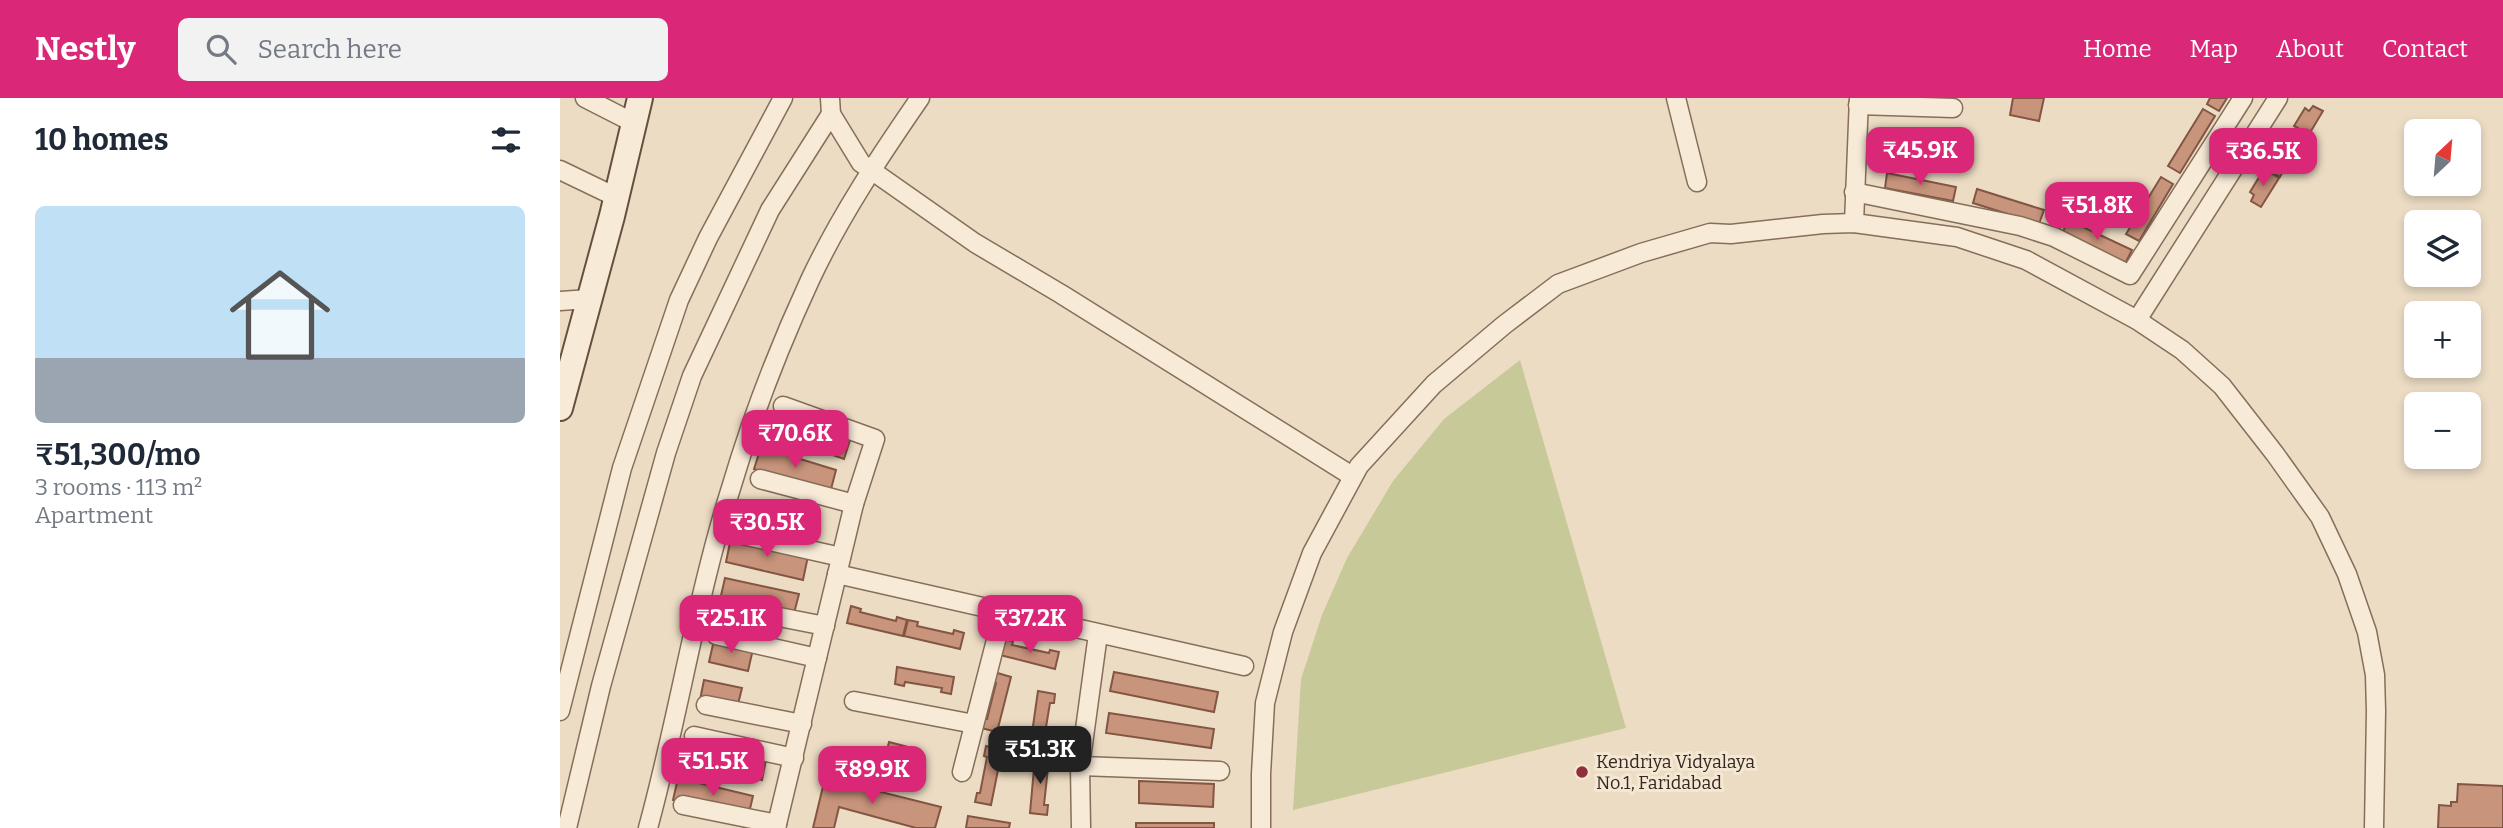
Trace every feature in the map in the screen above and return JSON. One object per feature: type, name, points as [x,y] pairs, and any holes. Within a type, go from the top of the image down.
[{"type":"street","points":[[585,98],[634,123]]},
{"type":"street","points":[[560,408],[640,98]]},
{"type":"street","points":[[560,711],[622,468],[679,300],[708,238],[783,98]]},
{"type":"street","points":[[648,828],[667,759],[698,612],[735,475],[766,384],[811,278],[871,170],[920,98]]},
{"type":"street","points":[[1676,98],[1697,182]]},
{"type":"street","points":[[1854,192],[2020,226],[2054,237],[2130,275],[2243,98]]},
{"type":"street","points":[[2137,320],[2278,98]]},
{"type":"street","points":[[1854,223],[1859,102],[1953,108]]},
{"type":"street","points":[[831,106],[861,163],[975,243],[1062,294],[1352,476]]},
{"type":"street","points":[[567,828],[601,686],[666,453],[692,376],[770,210],[831,106]]},
{"type":"street","points":[[560,170],[616,197]]},
{"type":"street","points":[[1261,828],[1265,703],[1283,632],[1312,553],[1359,466],[1434,384],[1558,284],[1642,253],[1710,233],[1731,234],[1854,223],[1957,237],[2026,260],[2137,320],[2182,350],[2222,386],[2320,517],[2347,574],[2367,632],[2375,675],[2374,828]]},
{"type":"street","points":[[560,301],[589,299]]},
{"type":"street","points":[[683,805],[776,826],[854,504],[875,439],[782,406]]},
{"type":"street","points":[[761,479],[854,504]]},
{"type":"street","points":[[743,535],[839,566],[1003,612],[1244,666]]},
{"type":"street","points":[[723,606],[825,626]]},
{"type":"street","points":[[962,772],[1003,612]]},
{"type":"street","points":[[1081,828],[1080,766],[1098,634]]},
{"type":"street","points":[[716,635],[817,658]]},
{"type":"street","points":[[854,701],[975,724]]},
{"type":"street","points":[[706,705],[802,724]]},
{"type":"street","points":[[694,736],[794,758]]},
{"type":"street","points":[[1080,766],[1220,771]]},
{"type":"green space","points":[[1520,360],[1626,728],[1293,810],[1301,679],[1322,615],[1347,558],[1393,481],[1444,419]]},
{"type":"building","points":[[2013,98],[2044,98],[2039,121],[2010,115]]},
{"type":"building","points":[[2210,98],[2227,98],[2219,111],[2207,104]]},
{"type":"building","points":[[2313,106],[2323,111],[2305,141],[2295,134],[2298,128],[2294,126],[2305,108],[2309,111]]},
{"type":"building","points":[[2203,109],[2215,116],[2180,173],[2168,166]]},
{"type":"building","points":[[1885,137],[1955,141],[1954,156],[1884,152]]},
{"type":"building","points":[[2287,142],[2296,148],[2280,177],[2269,171],[2273,164],[2269,162],[2279,144],[2284,147]]},
{"type":"building","points":[[2269,172],[2279,178],[2261,207],[2251,201],[2254,195],[2250,192],[2261,174],[2265,177]]},
{"type":"building","points":[[1887,173],[1956,187],[1953,201],[1885,188]]},
{"type":"building","points":[[2161,177],[2173,184],[2139,241],[2126,234]]},
{"type":"building","points":[[1977,189],[2044,210],[2039,224],[1973,203]]},
{"type":"building","points":[[2068,220],[2132,250],[2125,264],[2062,234]]},
{"type":"building","points":[[776,411],[851,437],[844,459],[769,433]]},
{"type":"building","points":[[761,447],[836,470],[830,493],[754,469]]},
{"type":"building","points":[[731,538],[808,556],[803,580],[726,562]]},
{"type":"building","points":[[725,578],[799,594],[793,617],[720,600]]},
{"type":"building","points":[[851,606],[861,609],[860,612],[896,621],[897,617],[907,620],[903,636],[847,623]]},
{"type":"building","points":[[908,620],[918,622],[917,626],[953,634],[954,630],[964,633],[960,649],[904,636]]},
{"type":"building","points":[[1004,639],[1013,641],[1012,645],[1049,653],[1050,650],[1059,652],[1055,669],[1000,655]]},
{"type":"building","points":[[714,640],[753,649],[748,671],[709,662]]},
{"type":"building","points":[[897,667],[954,677],[951,694],[941,692],[942,688],[905,682],[904,686],[895,684]]},
{"type":"building","points":[[994,672],[1011,677],[997,732],[981,728],[983,718],[987,719],[996,683],[992,682]]},
{"type":"building","points":[[1114,672],[1218,692],[1214,712],[1110,691]]},
{"type":"building","points":[[704,680],[742,688],[737,708],[700,700]]},
{"type":"building","points":[[1038,691],[1055,694],[1054,703],[1050,703],[1044,739],[1048,740],[1047,750],[1030,747]]},
{"type":"building","points":[[1109,713],[1214,729],[1211,748],[1106,733]]},
{"type":"building","points":[[686,741],[766,760],[762,780],[681,762]]},
{"type":"building","points":[[889,742],[908,747],[901,776],[882,771]]},
{"type":"building","points":[[986,746],[1002,750],[991,805],[975,802],[977,793],[980,793],[987,757],[984,756]]},
{"type":"building","points":[[1035,757],[1052,759],[1051,768],[1048,768],[1044,805],[1048,805],[1047,815],[1030,813]]},
{"type":"building","points":[[678,778],[753,796],[748,817],[673,800]]},
{"type":"building","points":[[825,778],[941,807],[935,828],[916,828],[839,807],[834,828],[813,828]]},
{"type":"building","points":[[1139,781],[1214,784],[1213,807],[1139,803]]},
{"type":"building","points":[[2458,784],[2503,786],[2503,828],[2438,828],[2439,805],[2451,806],[2451,802],[2457,802]]},
{"type":"building","points":[[968,816],[1010,823],[1009,828],[966,828]]},
{"type":"building","points":[[1136,823],[1214,823],[1214,828],[1136,828]]},
{"type":"place","name":"Kendriya Vidyalaya No.1, Faridabad","points":[[1582,772]]}]
